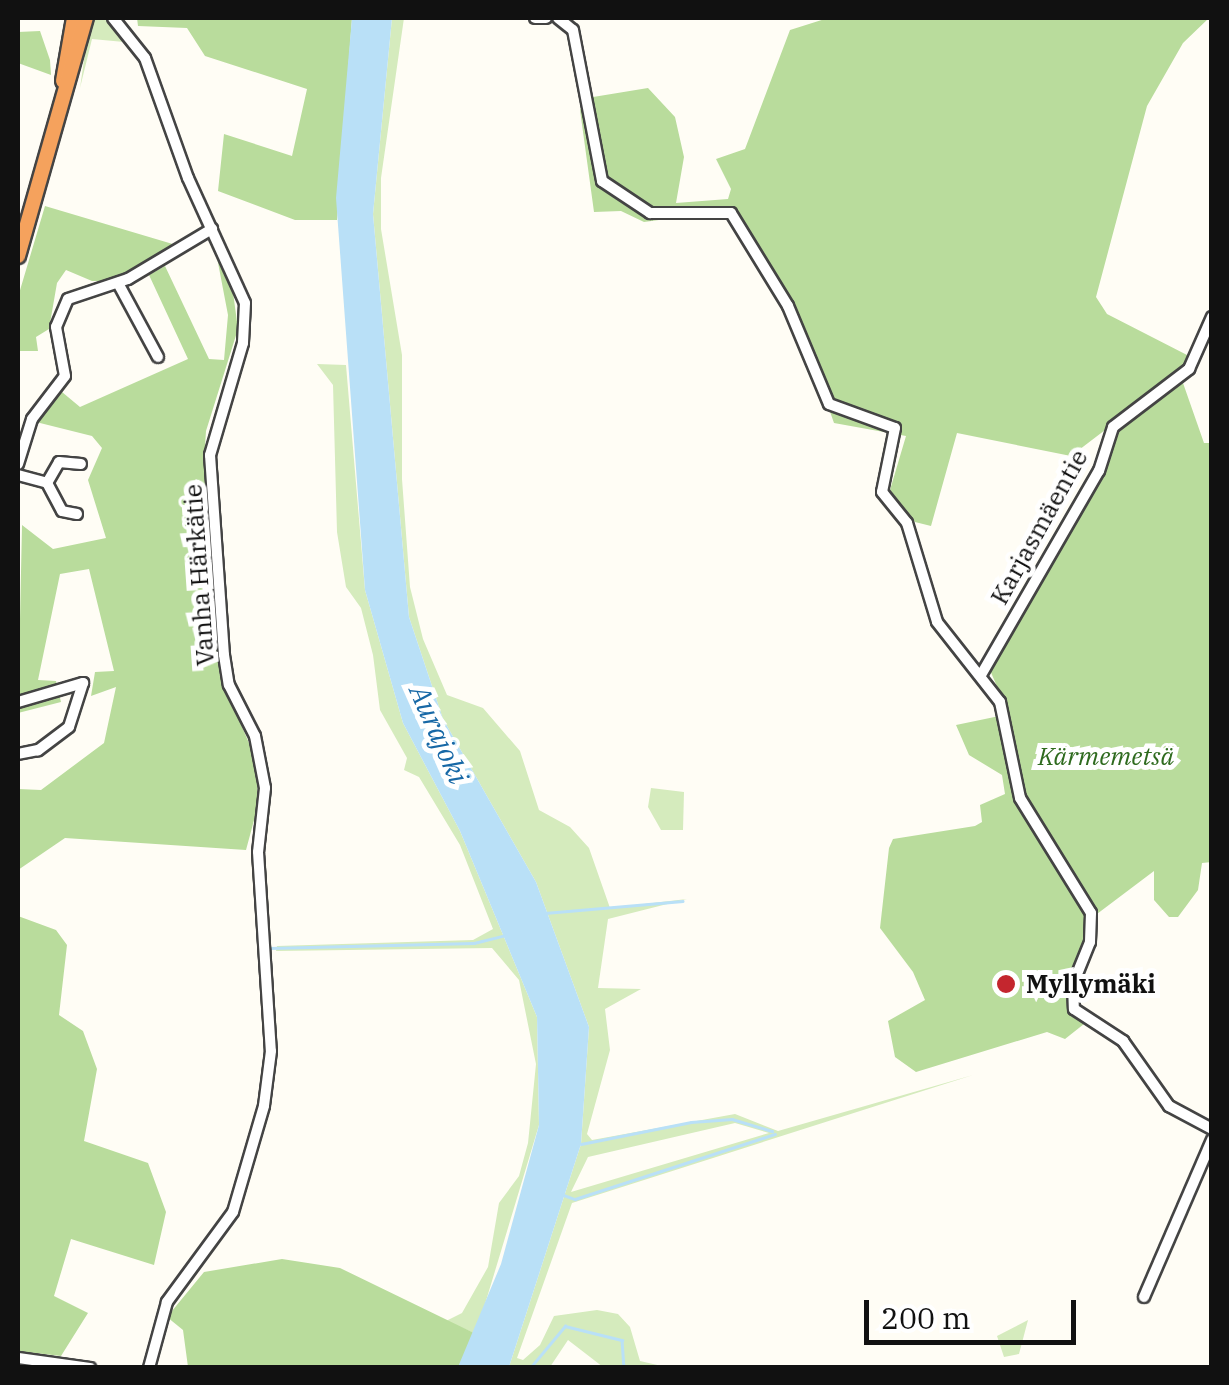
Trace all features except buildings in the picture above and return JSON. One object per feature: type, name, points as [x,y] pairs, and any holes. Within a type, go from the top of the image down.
[{"type":"highway","points":[[48,152],[74,18]]},
{"type":"highway","points":[[18,256],[86,18]]},
{"type":"street","name":"Vanha Härkätie","points":[[112,18],[145,58],[245,302],[243,343],[210,456],[229,685],[263,762],[258,879],[270,1051],[256,1147],[233,1212],[167,1302],[150,1368]]},
{"type":"street","points":[[535,18],[546,18]]},
{"type":"street","points":[[558,18],[573,30],[602,181],[650,213],[731,213],[788,306],[829,404],[895,428],[882,492],[912,535],[937,622],[980,675],[1008,724],[1020,798],[1091,913],[1090,942],[1073,984],[1074,1008],[1123,1041],[1170,1106],[1212,1129]]},
{"type":"street","points":[[18,464],[36,412],[65,376],[57,339],[61,310],[80,290],[118,283],[212,229]]},
{"type":"street","points":[[118,283],[158,357]]},
{"type":"street","name":"Karjasmäentie","points":[[980,675],[1099,470],[1113,427],[1189,369],[1212,317]]},
{"type":"street","points":[[47,483],[58,462],[81,464]]},
{"type":"street","points":[[18,476],[47,483],[62,511],[77,514]]},
{"type":"street","points":[[18,702],[83,683],[69,726],[38,750],[18,754]]},
{"type":"street","points":[[1144,1297],[1212,1140]]},
{"type":"street","points":[[18,1358],[90,1368]]},
{"type":"green space","points":[[90,18],[107,18],[124,42],[92,39],[80,88]]},
{"type":"green space","points":[[137,18],[352,18],[337,220],[295,220],[218,191],[224,134],[292,156],[307,89],[205,56],[187,28],[138,26]]},
{"type":"green space","points":[[392,18],[404,18],[381,178],[381,229],[402,355],[402,479],[410,587],[423,639],[447,695],[483,708],[520,751],[539,810],[570,827],[589,848],[610,908],[687,899],[608,919],[598,988],[641,989],[605,1009],[610,1050],[587,1134],[592,1140],[735,1114],[778,1131],[973,1075],[572,1203],[517,1358],[523,1360],[540,1345],[554,1316],[597,1310],[618,1314],[630,1327],[640,1361],[666,1367],[603,1367],[568,1340],[550,1367],[509,1367],[581,1144],[589,1027],[536,882],[443,719],[409,617],[373,214]],"holes":[[[735,1123],[769,1133],[571,1192],[588,1157]]]},
{"type":"green space","points":[[828,18],[1209,18],[1183,43],[1147,106],[1096,297],[1107,314],[1189,356],[1181,372],[1071,456],[957,433],[931,526],[915,522],[890,490],[906,436],[834,423],[792,304],[733,210],[644,222],[621,211],[594,212],[580,110],[587,98],[648,88],[675,117],[684,157],[676,203],[728,199],[731,189],[716,159],[745,149],[790,30]]},
{"type":"green space","points":[[40,31],[51,75],[18,63],[18,32]]},
{"type":"green space","points":[[45,206],[176,245],[109,281],[92,281],[66,270],[57,283],[49,329],[36,337],[38,351],[18,351],[18,297]]},
{"type":"green space","points":[[215,247],[232,285],[238,329],[206,431],[204,462],[220,676],[258,764],[257,809],[246,850],[65,838],[18,870],[18,789],[41,790],[104,743],[116,687],[91,696],[95,672],[114,671],[89,569],[60,574],[38,680],[56,681],[61,702],[18,713],[22,525],[53,549],[106,538],[88,480],[102,448],[92,436],[36,422],[62,392],[80,407],[188,359],[149,275],[165,266],[209,359],[224,360],[228,315]]},
{"type":"green space","points":[[317,364],[346,365],[365,590],[403,723],[460,831],[537,1017],[539,1125],[476,1334],[446,1321],[462,1313],[488,1267],[499,1203],[519,1176],[528,1143],[536,1064],[519,980],[492,948],[276,951],[277,946],[473,940],[493,929],[460,845],[419,777],[404,770],[407,758],[380,710],[373,655],[361,608],[346,587],[337,532],[333,385]]},
{"type":"green space","name":"Kärmemetsä","points":[[1183,383],[1204,443],[1212,443],[1212,862],[1202,863],[1198,890],[1178,917],[1169,917],[1154,900],[1154,871],[1089,920],[1068,1001],[1084,1024],[1065,1039],[1047,1032],[916,1072],[895,1057],[888,1021],[925,1000],[913,972],[880,928],[889,848],[893,839],[975,826],[982,822],[980,805],[1005,794],[1002,775],[969,755],[956,725],[1009,714],[989,668],[1119,427]]},
{"type":"green space","points":[[651,788],[684,792],[683,830],[661,830],[648,807]]},
{"type":"green space","points":[[18,916],[56,930],[67,945],[59,1015],[83,1031],[97,1069],[84,1141],[148,1163],[166,1212],[154,1265],[71,1239],[54,1296],[88,1313],[61,1356],[18,1351]]},
{"type":"green space","points":[[282,1259],[340,1268],[476,1334],[458,1367],[188,1367],[183,1330],[167,1317],[204,1272]]},
{"type":"green space","points":[[1028,1320],[1019,1354],[1004,1357],[997,1336]]},
{"type":"water","name":"Aurajoki","points":[[352,18],[392,18],[373,214],[409,617],[443,719],[536,882],[589,1027],[581,1144],[509,1367],[458,1367],[501,1264],[539,1125],[537,1017],[460,831],[403,723],[365,590],[336,198]]},
{"type":"waterway","points":[[545,913],[682,901]]},
{"type":"waterway","points":[[269,948],[474,943],[505,935]]},
{"type":"waterway","points":[[581,1144],[691,1122],[732,1119],[772,1131]]},
{"type":"waterway","points":[[561,1194],[575,1199],[775,1134]]},
{"type":"waterway","points":[[530,1368],[565,1326],[622,1340],[624,1368]]},
{"type":"place","name":"Myllymäki","points":[[1006,984]]}]
